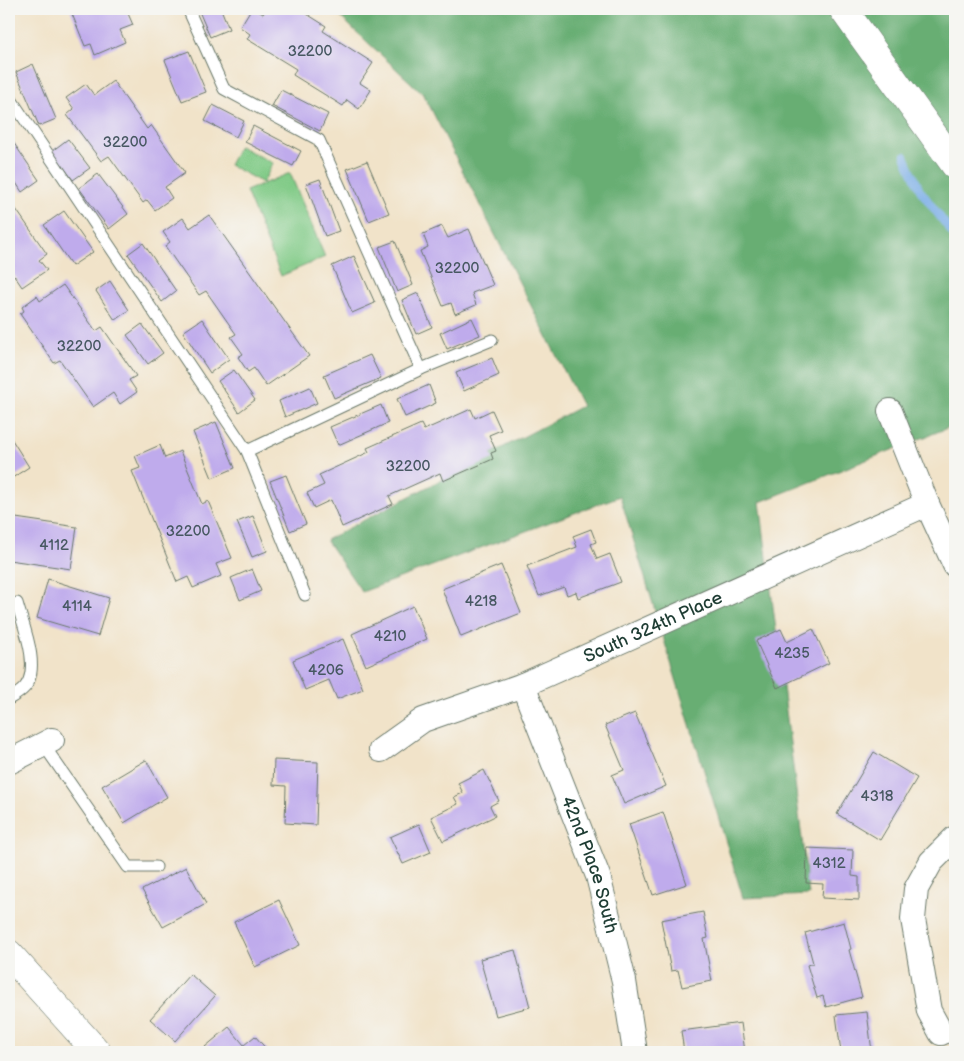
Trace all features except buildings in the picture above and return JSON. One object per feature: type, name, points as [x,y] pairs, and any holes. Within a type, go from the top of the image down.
[{"type":"main road","points":[[843,9],[955,165]]},
{"type":"main road","points":[[9,954],[97,1052]]},
{"type":"street","points":[[890,411],[927,504],[955,565]]},
{"type":"street","name":"South 324th Place","points":[[381,750],[423,720],[523,685],[927,504]]},
{"type":"street","name":"42nd Place South","points":[[523,685],[598,876],[624,981],[635,1052]]},
{"type":"street","points":[[9,762],[48,742]]},
{"type":"street","points":[[941,1033],[929,1011],[913,919],[916,889],[931,862],[955,838]]},
{"type":"lane","points":[[188,9],[224,89],[319,140],[421,370]]},
{"type":"lane","points":[[9,96],[247,451],[305,595]]},
{"type":"lane","points":[[247,451],[421,370],[492,340]]},
{"type":"lane","points":[[9,699],[25,687],[32,670],[29,649],[16,603]]},
{"type":"lane","points":[[48,742],[128,867],[156,867]]},
{"type":"green space","points":[[332,9],[955,9],[955,425],[760,502],[809,895],[743,898],[620,496],[362,592],[326,540],[582,406],[424,95]]},
{"type":"green space","points":[[239,146],[273,163],[263,183],[229,165]]},
{"type":"green space","points":[[290,173],[325,257],[281,276],[246,191]]},
{"type":"waterway","points":[[905,156],[920,190],[955,237]]}]
